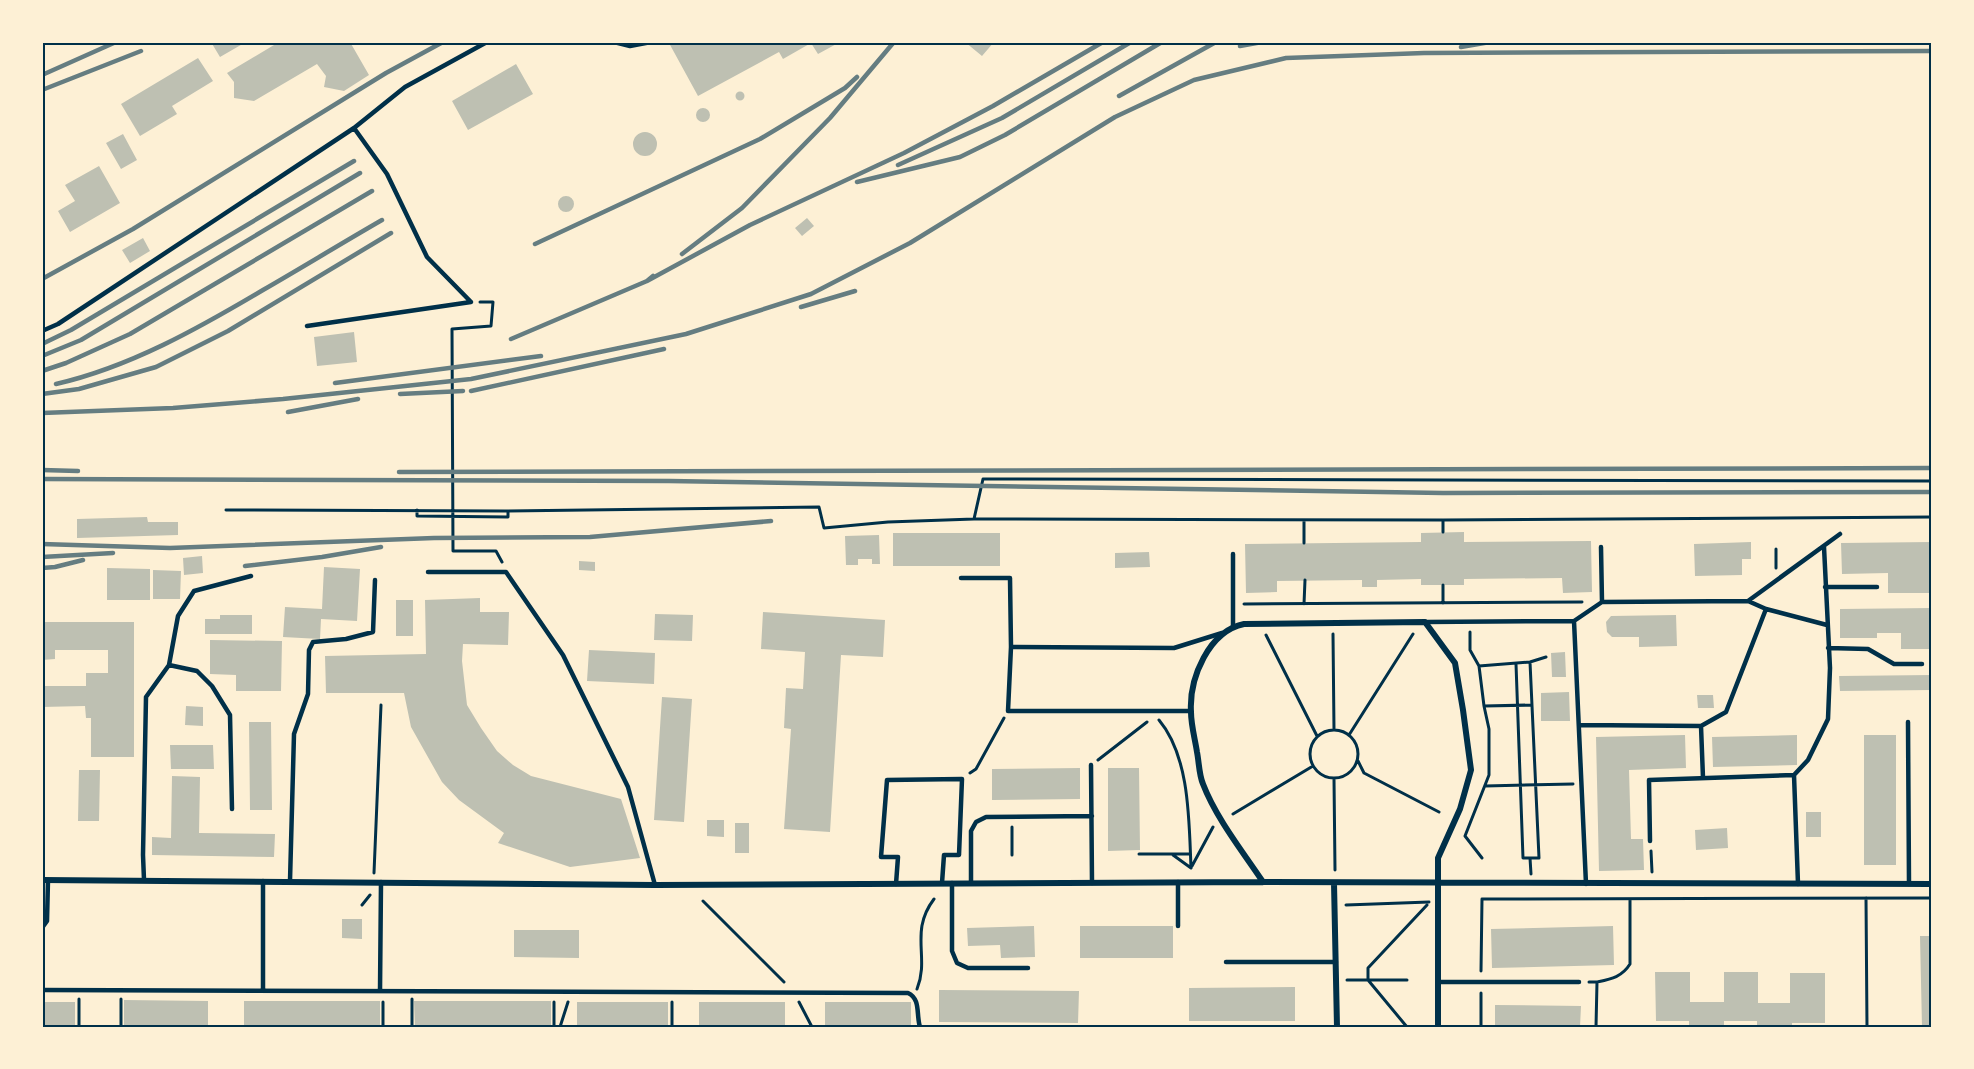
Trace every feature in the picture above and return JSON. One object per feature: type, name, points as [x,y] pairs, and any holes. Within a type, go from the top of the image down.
[{"type":"street","points":[[1263,882],[1222,820],[1202,783],[1191,711],[1194,684],[1202,661],[1222,633],[1233,627],[1266,624],[1425,622],[1455,663],[1470,770],[1460,809],[1438,858],[1438,1027]]},
{"type":"street","points":[[45,880],[655,885],[1178,882],[1932,884]]},
{"type":"street","points":[[1334,883],[1338,1027]]},
{"type":"lane","points":[[42,331],[58,324],[354,128],[405,87],[487,42]]},
{"type":"lane","points":[[614,42],[630,46],[651,42]]},
{"type":"lane","points":[[354,128],[387,174],[427,257],[471,302]]},
{"type":"lane","points":[[307,326],[471,302]]},
{"type":"lane","points":[[1748,601],[1840,534]]},
{"type":"lane","points":[[1601,547],[1602,602]]},
{"type":"lane","points":[[1650,841],[1649,780],[1794,775],[1808,760],[1828,719],[1830,668],[1824,547]]},
{"type":"lane","points":[[1233,554],[1233,627]]},
{"type":"lane","points":[[428,572],[506,572],[563,655],[628,787],[655,885]]},
{"type":"lane","points":[[144,880],[146,697],[169,665],[178,616],[194,591],[251,576]]},
{"type":"lane","points":[[961,578],[1010,578],[1011,646],[1008,711],[1191,711]]},
{"type":"lane","points":[[290,882],[294,734],[308,694],[309,650],[314,642],[346,639],[373,632],[375,580]]},
{"type":"lane","points":[[1826,586],[1877,587]]},
{"type":"lane","points":[[1425,622],[1574,621],[1602,602],[1748,601],[1766,609],[1827,625]]},
{"type":"lane","points":[[1579,725],[1701,726],[1726,712],[1766,609]]},
{"type":"lane","points":[[1574,621],[1586,884]]},
{"type":"lane","points":[[1011,646],[1174,648],[1222,633]]},
{"type":"lane","points":[[1828,648],[1868,649],[1894,664],[1922,664]]},
{"type":"lane","points":[[169,665],[197,671],[212,686],[231,715],[232,808]]},
{"type":"lane","points":[[1908,722],[1909,884]]},
{"type":"lane","points":[[1701,726],[1703,778]]},
{"type":"lane","points":[[1091,765],[1092,883]]},
{"type":"lane","points":[[1794,775],[1798,884]]},
{"type":"lane","points":[[896,884],[898,857],[881,857],[887,780],[962,779],[959,855],[944,855],[942,883]]},
{"type":"lane","points":[[971,883],[971,831],[975,822],[986,817],[1092,816]]},
{"type":"lane","points":[[42,928],[47,921],[45,880]]},
{"type":"lane","points":[[263,881],[263,991]]},
{"type":"lane","points":[[381,882],[381,991]]},
{"type":"lane","points":[[1178,882],[1178,926]]},
{"type":"lane","points":[[952,883],[952,951],[957,963],[968,968],[1028,968]]},
{"type":"lane","points":[[1226,962],[1336,962]]},
{"type":"lane","points":[[1438,982],[1579,982]]},
{"type":"lane","points":[[42,990],[908,993],[914,996],[917,1002],[917,1019],[920,1027]]},
{"type":"path","points":[[471,302],[493,302],[491,326],[452,329],[453,551],[496,551]]},
{"type":"path","points":[[975,519],[983,479],[1932,481]]},
{"type":"path","points":[[226,510],[819,507],[824,528],[888,522],[975,519],[1443,520],[1932,517]]},
{"type":"path","points":[[417,510],[417,516],[508,517],[508,510]]},
{"type":"path","points":[[1304,520],[1304,543]]},
{"type":"path","points":[[1443,520],[1443,532]]},
{"type":"path","points":[[1776,549],[1777,582]]},
{"type":"path","points":[[1304,604],[1305,580]]},
{"type":"path","points":[[1443,585],[1443,603]]},
{"type":"path","points":[[1233,604],[1602,602]]},
{"type":"path","points":[[1332,623],[1334,730]]},
{"type":"path","points":[[1266,624],[1266,637],[1317,737]]},
{"type":"path","points":[[1349,735],[1408,639]]},
{"type":"path","points":[[1479,666],[1516,664],[1546,657]]},
{"type":"path","points":[[1516,664],[1523,858],[1539,858],[1530,662]]},
{"type":"path","points":[[374,873],[381,705]]},
{"type":"path","points":[[1484,706],[1532,705]]},
{"type":"path","points":[[962,779],[976,769],[1008,711]]},
{"type":"path","points":[[1091,765],[1155,715],[1169,732],[1186,786],[1191,868]]},
{"type":"path","points":[[1358,761],[1351,772],[1334,779],[1322,775],[1313,766],[1310,748],[1322,733],[1334,730],[1349,735],[1356,744],[1358,761],[1364,773],[1439,812]]},
{"type":"path","points":[[1233,814],[1313,766]]},
{"type":"path","points":[[1334,779],[1335,870]]},
{"type":"path","points":[[1485,786],[1582,784]]},
{"type":"path","points":[[1012,817],[1012,855]]},
{"type":"path","points":[[1191,868],[1214,826]]},
{"type":"path","points":[[1650,841],[1652,884]]},
{"type":"path","points":[[1173,854],[1191,868]]},
{"type":"path","points":[[1139,855],[1190,854]]},
{"type":"path","points":[[362,905],[374,892]]},
{"type":"path","points":[[1866,898],[1867,1027]]},
{"type":"path","points":[[1481,1027],[1482,899],[1932,898]]},
{"type":"path","points":[[914,996],[921,975],[921,922],[926,909],[934,899]]},
{"type":"path","points":[[1579,982],[1597,982],[1613,978],[1624,972],[1630,964],[1630,899]]},
{"type":"path","points":[[703,902],[795,993],[812,1027]]},
{"type":"path","points":[[1335,905],[1431,902],[1368,968],[1368,980],[1407,1027]]},
{"type":"path","points":[[1336,980],[1407,980]]},
{"type":"path","points":[[1596,1027],[1597,982]]},
{"type":"path","points":[[79,991],[79,1027]]},
{"type":"path","points":[[121,991],[121,1027]]},
{"type":"path","points":[[381,991],[383,1027]]},
{"type":"path","points":[[412,992],[412,1027]]},
{"type":"path","points":[[554,992],[554,1027]]},
{"type":"path","points":[[560,1027],[571,992]]},
{"type":"path","points":[[672,992],[672,1027]]},
{"type":"building","points":[[211,42],[246,42],[220,57]]},
{"type":"building","points":[[279,42],[350,42],[369,75],[344,91],[324,87],[326,76],[317,64],[254,101],[234,98],[234,82],[227,73]]},
{"type":"building","points":[[840,42],[818,54],[811,43],[783,59],[779,52],[698,96],[669,43]]},
{"type":"building","points":[[965,42],[994,42],[982,56]]},
{"type":"building","points":[[198,58],[213,81],[172,106],[177,114],[140,136],[121,104]]},
{"type":"building","points":[[516,64],[533,94],[468,130],[452,101]]},
{"type":"building","points":[[740,91],[745,96],[740,101],[735,96]]},
{"type":"building","points":[[700,108],[706,108],[710,115],[706,122],[700,122],[696,118],[696,112]]},
{"type":"building","points":[[645,132],[654,135],[657,144],[654,153],[645,156],[636,153],[633,144],[636,135]]},
{"type":"building","points":[[123,134],[137,160],[121,169],[106,143]]},
{"type":"building","points":[[99,166],[120,203],[70,232],[58,211],[75,201],[65,185]]},
{"type":"building","points":[[563,196],[569,196],[574,204],[572,210],[563,212],[558,207],[558,201]]},
{"type":"building","points":[[807,218],[814,226],[802,236],[795,228]]},
{"type":"building","points":[[143,238],[150,251],[130,263],[122,250]]},
{"type":"building","points":[[354,332],[357,362],[317,366],[314,337]]},
{"type":"building","points":[[147,517],[148,522],[178,522],[178,535],[77,538],[77,519]]},
{"type":"building","points":[[1464,532],[1464,542],[1591,541],[1592,592],[1563,593],[1562,578],[1464,579],[1464,585],[1421,585],[1421,579],[1377,580],[1377,587],[1362,587],[1362,580],[1277,581],[1277,592],[1246,593],[1245,544],[1421,542],[1421,533]]},
{"type":"building","points":[[893,533],[1000,533],[1000,566],[893,566]]},
{"type":"building","points":[[879,535],[880,564],[872,564],[872,559],[858,559],[858,565],[846,565],[845,536]]},
{"type":"building","points":[[1751,542],[1751,559],[1742,559],[1742,575],[1695,576],[1694,544]]},
{"type":"building","points":[[1932,542],[1932,593],[1888,593],[1888,573],[1842,574],[1841,543]]},
{"type":"building","points":[[1149,552],[1150,567],[1115,568],[1115,553]]},
{"type":"building","points":[[202,556],[203,573],[184,575],[183,558]]},
{"type":"building","points":[[579,561],[595,562],[595,571],[579,570]]},
{"type":"building","points":[[324,567],[360,569],[357,621],[321,619],[320,639],[283,637],[285,607],[322,609]]},
{"type":"building","points":[[107,568],[150,569],[150,600],[107,600]]},
{"type":"building","points":[[153,570],[181,571],[180,599],[153,599]]},
{"type":"building","points":[[480,598],[480,612],[509,612],[508,645],[463,644],[462,661],[467,705],[481,728],[497,751],[513,765],[531,776],[621,799],[640,858],[570,867],[498,843],[504,833],[459,800],[442,782],[411,727],[404,693],[326,693],[325,656],[426,654],[425,600]]},
{"type":"building","points":[[396,600],[413,600],[413,636],[396,636]]},
{"type":"building","points":[[1932,608],[1932,649],[1901,649],[1901,633],[1877,633],[1877,638],[1840,638],[1840,609]]},
{"type":"building","points":[[763,612],[885,620],[883,657],[841,655],[830,832],[784,829],[791,729],[784,728],[786,688],[803,689],[805,652],[761,649]]},
{"type":"building","points":[[655,614],[693,615],[692,641],[654,640]]},
{"type":"building","points":[[220,615],[252,615],[252,634],[205,634],[205,619],[220,619]]},
{"type":"building","points":[[1676,615],[1677,646],[1639,647],[1639,637],[1612,637],[1607,632],[1606,622],[1611,616]]},
{"type":"building","points":[[42,622],[134,622],[134,757],[91,757],[91,718],[86,718],[85,706],[42,707],[42,686],[86,686],[86,673],[108,673],[108,650],[55,650],[55,659],[42,660]]},
{"type":"building","points":[[210,640],[282,641],[281,691],[236,691],[236,675],[210,674]]},
{"type":"building","points":[[589,650],[655,653],[654,684],[587,681]]},
{"type":"building","points":[[1565,652],[1566,677],[1552,677],[1551,653]]},
{"type":"building","points":[[1932,675],[1932,690],[1840,691],[1839,676]]},
{"type":"building","points":[[1569,692],[1570,721],[1541,721],[1541,693]]},
{"type":"building","points":[[1697,695],[1713,695],[1714,708],[1698,708]]},
{"type":"building","points":[[662,697],[692,699],[684,822],[654,820]]},
{"type":"building","points":[[186,706],[203,707],[203,726],[185,725]]},
{"type":"building","points":[[249,722],[271,722],[272,810],[250,810]]},
{"type":"building","points":[[1685,735],[1686,768],[1629,770],[1631,839],[1643,839],[1644,870],[1599,871],[1596,737]]},
{"type":"building","points":[[1797,735],[1797,765],[1713,767],[1712,737]]},
{"type":"building","points":[[1864,735],[1896,735],[1896,865],[1864,865]]},
{"type":"building","points":[[170,745],[213,745],[214,769],[171,769]]},
{"type":"building","points":[[1080,768],[1080,799],[992,800],[992,769]]},
{"type":"building","points":[[1108,768],[1139,768],[1140,850],[1108,851]]},
{"type":"building","points":[[79,770],[100,770],[99,821],[78,821]]},
{"type":"building","points":[[172,776],[200,777],[199,833],[275,834],[274,857],[152,855],[152,837],[171,838]]},
{"type":"building","points":[[1806,812],[1821,812],[1821,837],[1806,837]]},
{"type":"building","points":[[707,820],[724,820],[724,837],[707,836]]},
{"type":"building","points":[[735,823],[749,823],[749,853],[735,853]]},
{"type":"building","points":[[1727,828],[1728,848],[1696,850],[1695,830]]},
{"type":"building","points":[[342,919],[362,919],[362,939],[342,938]]},
{"type":"building","points":[[1034,926],[1035,957],[1001,958],[1000,945],[968,946],[967,928]]},
{"type":"building","points":[[1080,926],[1173,926],[1173,958],[1080,958]]},
{"type":"building","points":[[1613,926],[1614,965],[1492,968],[1491,929]]},
{"type":"building","points":[[514,930],[579,930],[579,958],[514,957]]},
{"type":"building","points":[[1920,936],[1932,936],[1932,1027],[1922,1027]]},
{"type":"building","points":[[1655,972],[1690,972],[1690,1002],[1724,1002],[1724,972],[1758,972],[1758,1003],[1790,1003],[1790,973],[1825,973],[1825,1023],[1792,1023],[1792,1027],[1757,1027],[1757,1021],[1724,1021],[1724,1027],[1689,1027],[1689,1021],[1656,1021]]},
{"type":"building","points":[[1295,987],[1295,1021],[1189,1021],[1189,988]]},
{"type":"building","points":[[939,990],[1079,991],[1078,1023],[939,1022]]},
{"type":"building","points":[[124,1000],[208,1001],[208,1027],[124,1027]]},
{"type":"building","points":[[244,1001],[380,1001],[380,1027],[244,1027]]},
{"type":"building","points":[[414,1001],[551,1001],[551,1027],[415,1027]]},
{"type":"building","points":[[42,1002],[75,1002],[75,1027],[42,1027]]},
{"type":"building","points":[[577,1002],[668,1002],[668,1027],[577,1027]]},
{"type":"building","points":[[699,1002],[785,1002],[785,1027],[699,1027]]},
{"type":"building","points":[[825,1002],[911,1002],[911,1027],[825,1027]]},
{"type":"building","points":[[1495,1005],[1581,1006],[1580,1027],[1495,1027]]},
{"type":"railway","points":[[42,75],[116,42]]},
{"type":"railway","points":[[42,279],[133,229],[386,73],[443,42]]},
{"type":"railway","points":[[682,254],[742,208],[830,118],[894,42]]},
{"type":"railway","points":[[647,281],[750,225],[904,153],[993,106],[1103,42]]},
{"type":"railway","points":[[898,165],[1002,118],[1131,42]]},
{"type":"railway","points":[[857,182],[960,157],[1005,135],[1162,42]]},
{"type":"railway","points":[[1119,96],[1216,42]]},
{"type":"railway","points":[[1240,46],[1262,42]]},
{"type":"railway","points":[[1461,47],[1490,42]]},
{"type":"railway","points":[[42,90],[141,51]]},
{"type":"railway","points":[[42,413],[173,408],[471,379],[686,334],[811,294],[910,243],[1115,117],[1194,80],[1286,58],[1424,53],[1932,51]]},
{"type":"railway","points":[[535,244],[760,139],[845,88],[857,77]]},
{"type":"railway","points":[[42,344],[71,330],[354,161]]},
{"type":"railway","points":[[42,356],[81,340],[360,173]]},
{"type":"railway","points":[[42,371],[66,363],[130,334],[372,191]]},
{"type":"railway","points":[[56,384],[84,377],[137,357],[189,332],[382,220]]},
{"type":"railway","points":[[42,394],[79,389],[156,367],[228,331],[391,233]]},
{"type":"railway","points":[[511,339],[647,281],[653,276]]},
{"type":"railway","points":[[801,307],[855,291]]},
{"type":"railway","points":[[471,391],[664,349]]},
{"type":"railway","points":[[335,383],[541,356]]},
{"type":"railway","points":[[400,394],[463,391]]},
{"type":"railway","points":[[288,412],[358,399]]},
{"type":"railway","points":[[399,472],[1932,468]]},
{"type":"railway","points":[[42,470],[78,471]]},
{"type":"railway","points":[[42,479],[669,481],[1443,493],[1932,492]]},
{"type":"railway","points":[[42,544],[170,548],[434,538],[590,537],[771,521]]},
{"type":"railway","points":[[245,566],[381,547]]},
{"type":"railway","points":[[42,557],[113,553]]},
{"type":"railway","points":[[42,568],[83,560]]}]
